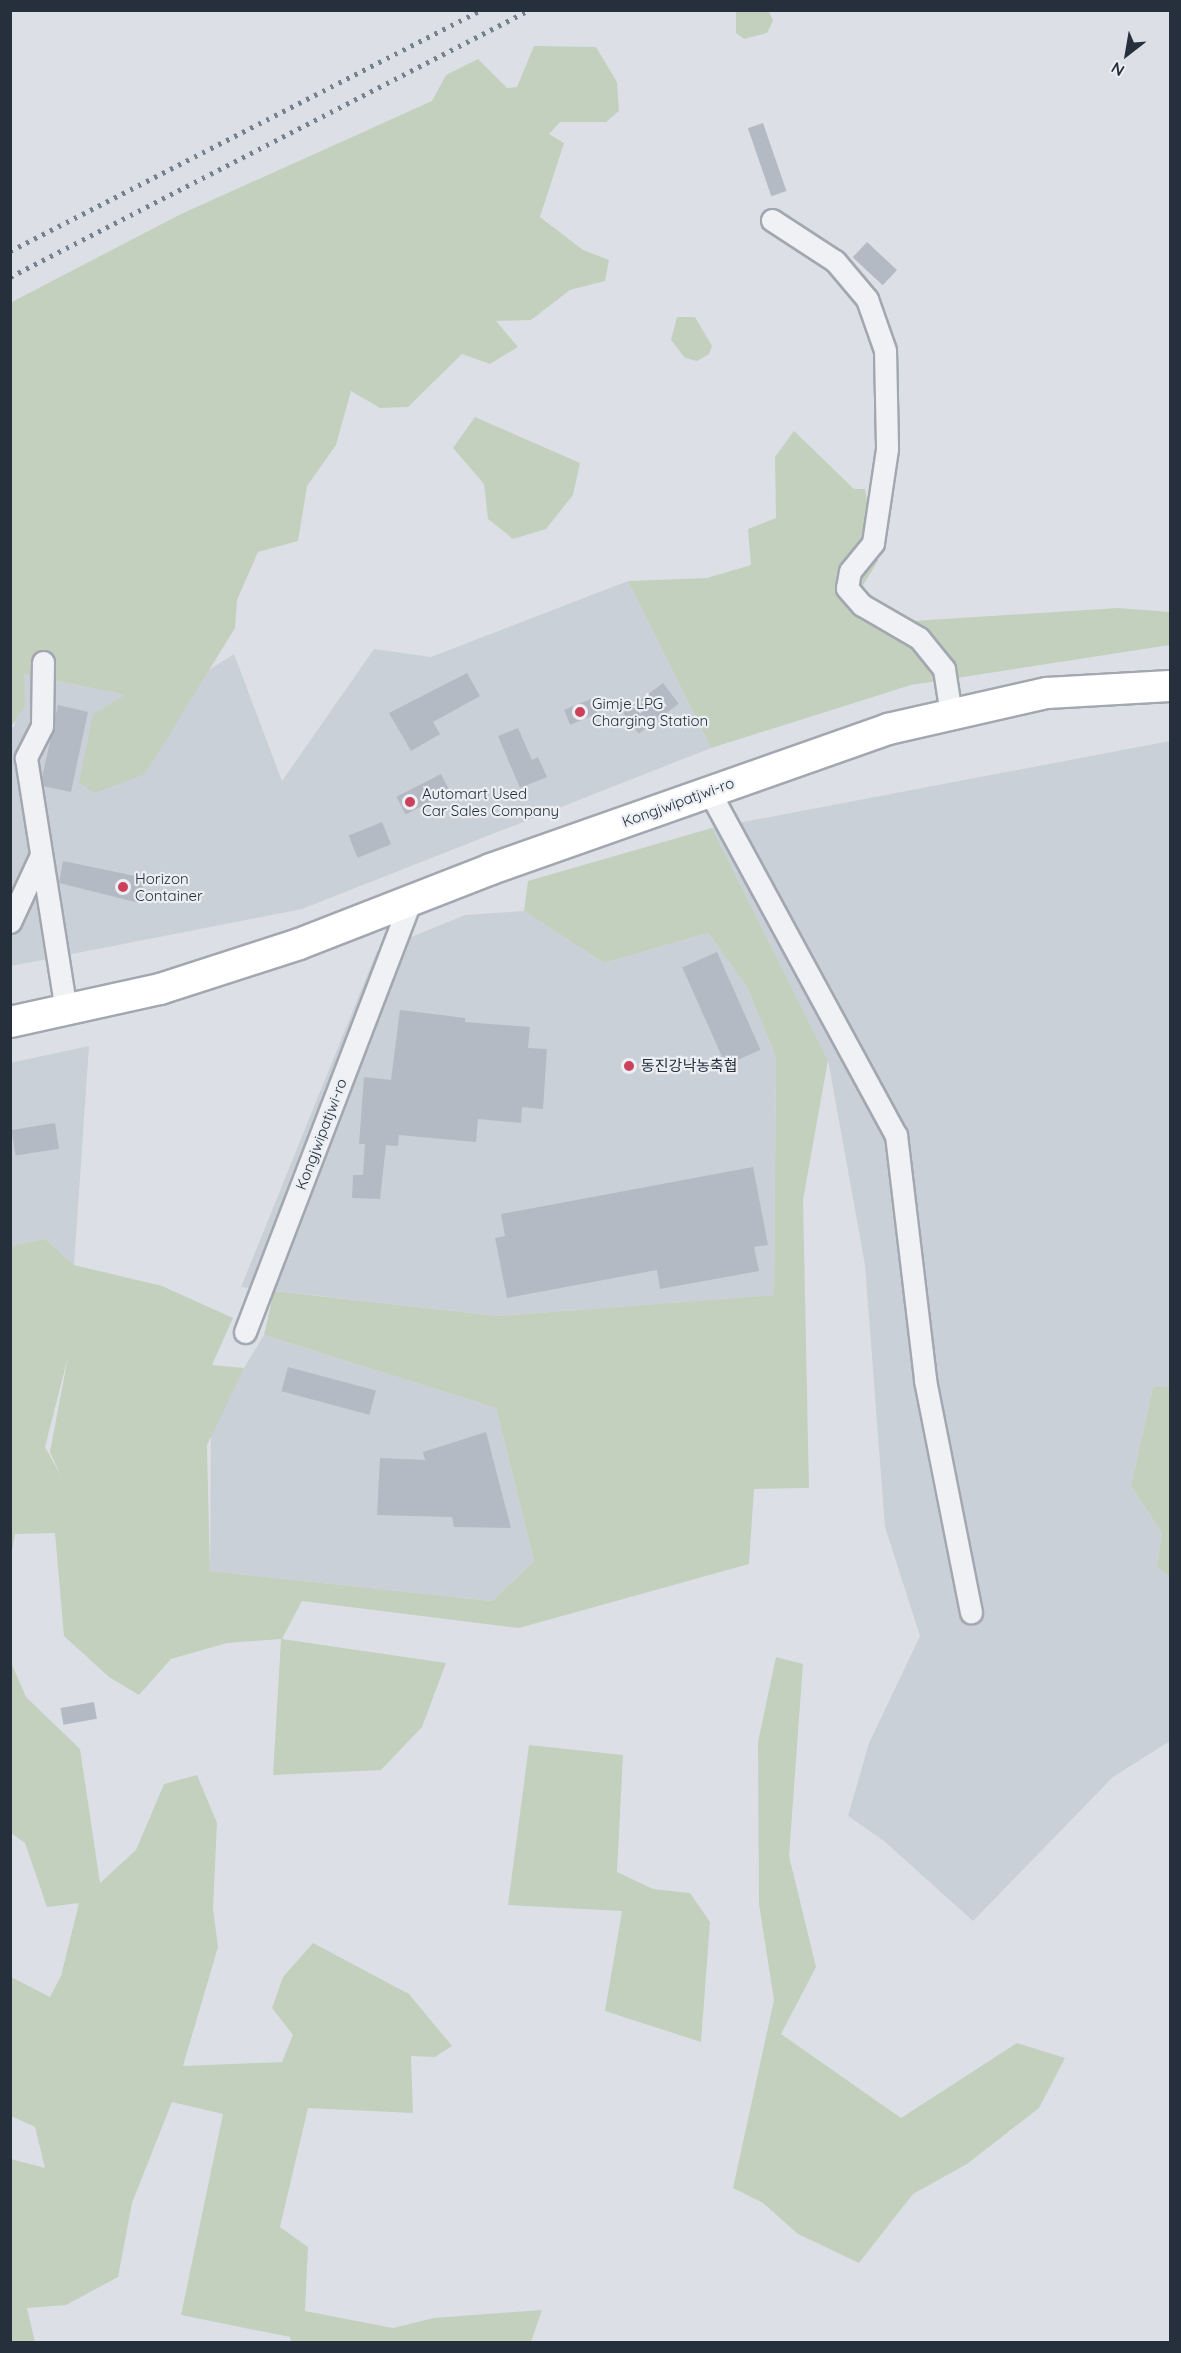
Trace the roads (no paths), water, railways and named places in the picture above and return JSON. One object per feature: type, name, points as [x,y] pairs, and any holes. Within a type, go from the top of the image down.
[{"type":"main road","name":"Kongjwipatjwi-ro","points":[[10,1022],[160,989],[299,944],[709,791],[888,729],[1047,693],[1170,686]]},
{"type":"street","points":[[772,220],[835,261],[867,299],[885,350],[886,449],[873,543],[850,571],[847,588],[862,605],[919,638],[938,661],[944,669],[951,714]]},
{"type":"street","points":[[43,662],[42,726],[26,758],[66,1010]]},
{"type":"street","points":[[709,791],[896,1135],[925,1380],[971,1612]]},
{"type":"street","points":[[10,922],[41,855]]},
{"type":"street","name":"Kongjwipatjwi-ro","points":[[245,1332],[410,902]]},
{"type":"railway","points":[[10,251],[481,10]]},
{"type":"railway","points":[[10,277],[529,10]]},
{"type":"place","name":"Gimje LPG Charging Station","points":[[580,712]]},
{"type":"place","name":"Automart Used Car Sales Company","points":[[410,802]]},
{"type":"place","name":"Horizon Container","points":[[123,887]]},
{"type":"place","name":"동진강낙농축협","points":[[629,1066]]}]
